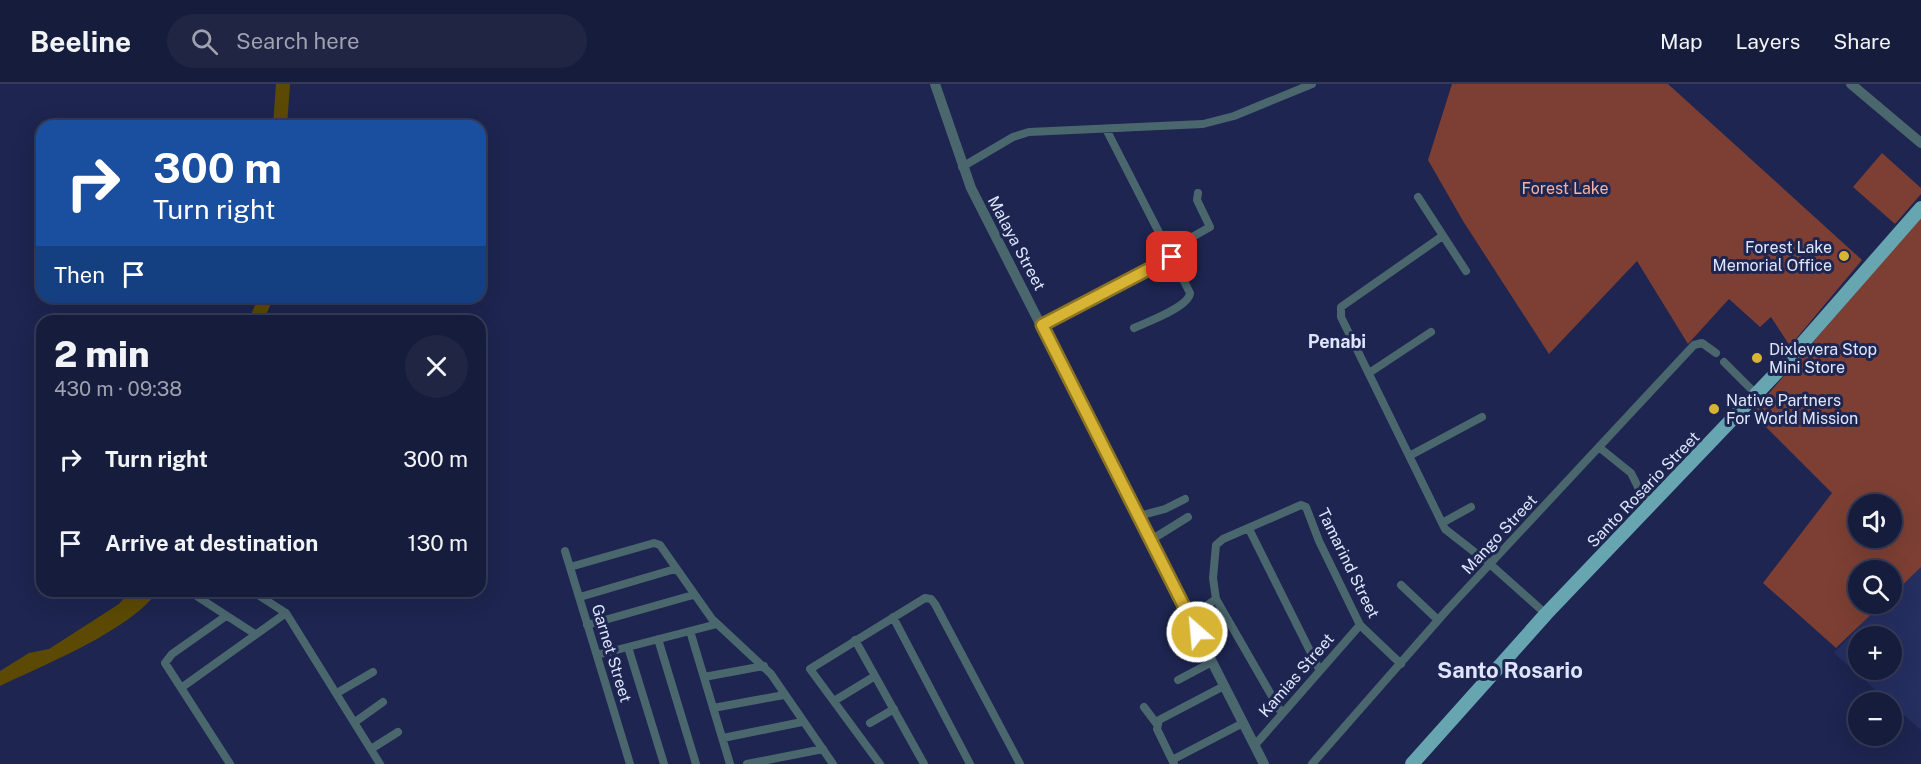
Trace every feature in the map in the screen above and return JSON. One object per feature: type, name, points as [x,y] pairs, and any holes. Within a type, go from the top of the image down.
[{"type":"main road","name":"Santo Rosario Street","points":[[1412,764],[1546,614],[1756,394],[1921,208]]},
{"type":"street","name":"Malaya Street","points":[[935,84],[962,167],[1255,745],[1262,763]]},
{"type":"street","points":[[962,167],[1013,137],[1029,132],[1203,124],[1234,116],[1312,84]]},
{"type":"street","points":[[1851,84],[1921,143]]},
{"type":"street","points":[[1106,129],[1188,286],[1190,298],[1183,305],[1134,328]]},
{"type":"street","points":[[1042,325],[1171,253],[1210,227],[1197,200],[1198,193]]},
{"type":"street","points":[[1418,197],[1441,237],[1466,272]]},
{"type":"street","points":[[1441,237],[1341,307],[1344,325],[1411,455],[1442,523],[1454,538],[1491,565],[1546,614]]},
{"type":"street","points":[[1369,373],[1431,332]]},
{"type":"street","name":"Mango Street","points":[[1312,764],[1438,620],[1694,345],[1702,343],[1716,353]]},
{"type":"street","points":[[1724,362],[1756,394]]},
{"type":"street","points":[[1411,455],[1482,417]]},
{"type":"street","points":[[1600,448],[1631,474],[1642,495],[1652,504]]},
{"type":"street","points":[[1139,516],[1165,509],[1185,499]]},
{"type":"street","name":"Tamarind Street","points":[[1249,529],[1301,505],[1306,507],[1318,541],[1360,625],[1401,664]]},
{"type":"street","points":[[1442,523],[1471,507]]},
{"type":"street","points":[[1151,540],[1188,517]]},
{"type":"street","points":[[1281,712],[1216,599],[1213,578],[1216,545],[1223,539],[1249,529],[1319,669]]},
{"type":"street","points":[[570,567],[657,543],[693,595],[717,624],[764,666],[833,764]]},
{"type":"street","name":"Garnet Street","points":[[565,551],[630,764]]},
{"type":"street","points":[[580,597],[675,569]]},
{"type":"street","points":[[1401,585],[1438,620]]},
{"type":"street","points":[[587,625],[693,595]]},
{"type":"street","points":[[198,597],[255,634]]},
{"type":"street","points":[[261,597],[286,614],[380,764]]},
{"type":"street","points":[[880,764],[812,672],[811,667],[925,598],[931,599],[1020,764]]},
{"type":"street","points":[[1189,618],[1216,599]]},
{"type":"street","points":[[182,688],[286,614]]},
{"type":"street","points":[[226,616],[166,659],[165,663],[230,764]]},
{"type":"street","points":[[893,617],[970,764]]},
{"type":"street","points":[[597,655],[717,624]]},
{"type":"street","name":"Kamias Street","points":[[1255,745],[1281,712],[1360,625]]},
{"type":"street","points":[[690,631],[730,764]]},
{"type":"street","points":[[658,639],[696,764]]},
{"type":"street","points":[[855,640],[924,764]]},
{"type":"street","points":[[628,646],[664,764]]},
{"type":"street","points":[[1178,680],[1212,662]]},
{"type":"street","points":[[704,677],[764,666]]},
{"type":"street","points":[[337,693],[373,672]]},
{"type":"street","points":[[834,701],[875,676]]},
{"type":"street","points":[[1156,723],[1164,716],[1224,686]]},
{"type":"street","points":[[713,708],[784,695]]},
{"type":"street","points":[[355,722],[384,702]]},
{"type":"street","points":[[1144,707],[1156,723],[1173,762],[1243,723]]},
{"type":"street","points":[[870,723],[894,709]]},
{"type":"street","points":[[723,738],[802,722]]},
{"type":"street","points":[[371,750],[398,732]]},
{"type":"street","points":[[747,764],[822,749]]},
{"type":"shaded area","points":[[1921,562],[1921,730],[1902,713],[1902,692],[1878,692],[1865,680],[1902,680],[1902,626],[1859,626],[1871,614],[1902,614],[1902,582]]},
{"type":"shaded area","points":[[125,597],[153,597],[128,620],[107,633],[63,657],[0,686],[0,671],[29,653],[49,649],[119,604]]},
{"type":"shaded area","points":[[1848,638],[1848,665],[1834,653]]},
{"type":"green space","name":"Forest Lake","points":[[1452,84],[1668,84],[1862,260],[1790,346],[1771,317],[1760,327],[1729,299],[1688,344],[1637,261],[1549,354],[1463,221],[1428,160]]},
{"type":"green space","points":[[1882,153],[1921,188],[1921,194],[1895,224],[1853,187]]},
{"type":"green space","points":[[1921,217],[1921,567],[1902,585],[1902,560],[1848,560],[1848,614],[1872,614],[1859,626],[1848,626],[1848,637],[1836,648],[1763,583],[1832,493],[1752,413]]},
{"type":"waterway","points":[[280,120],[283,84]]},
{"type":"waterway","points":[[258,315],[264,303]]},
{"type":"place","name":"Forest Lake Memorial Office","points":[[1844,256]]},
{"type":"place","name":"Dixlevera Stop Mini Store","points":[[1757,358]]},
{"type":"place","name":"Native Partners For World Mission","points":[[1714,409]]},
{"type":"district","name":"Penabi","points":[[1337,342]]},
{"type":"district","name":"Santo Rosario","points":[[1510,670]]},
{"type":"route","points":[[1172,257],[1042,325],[1197,632]]}]
